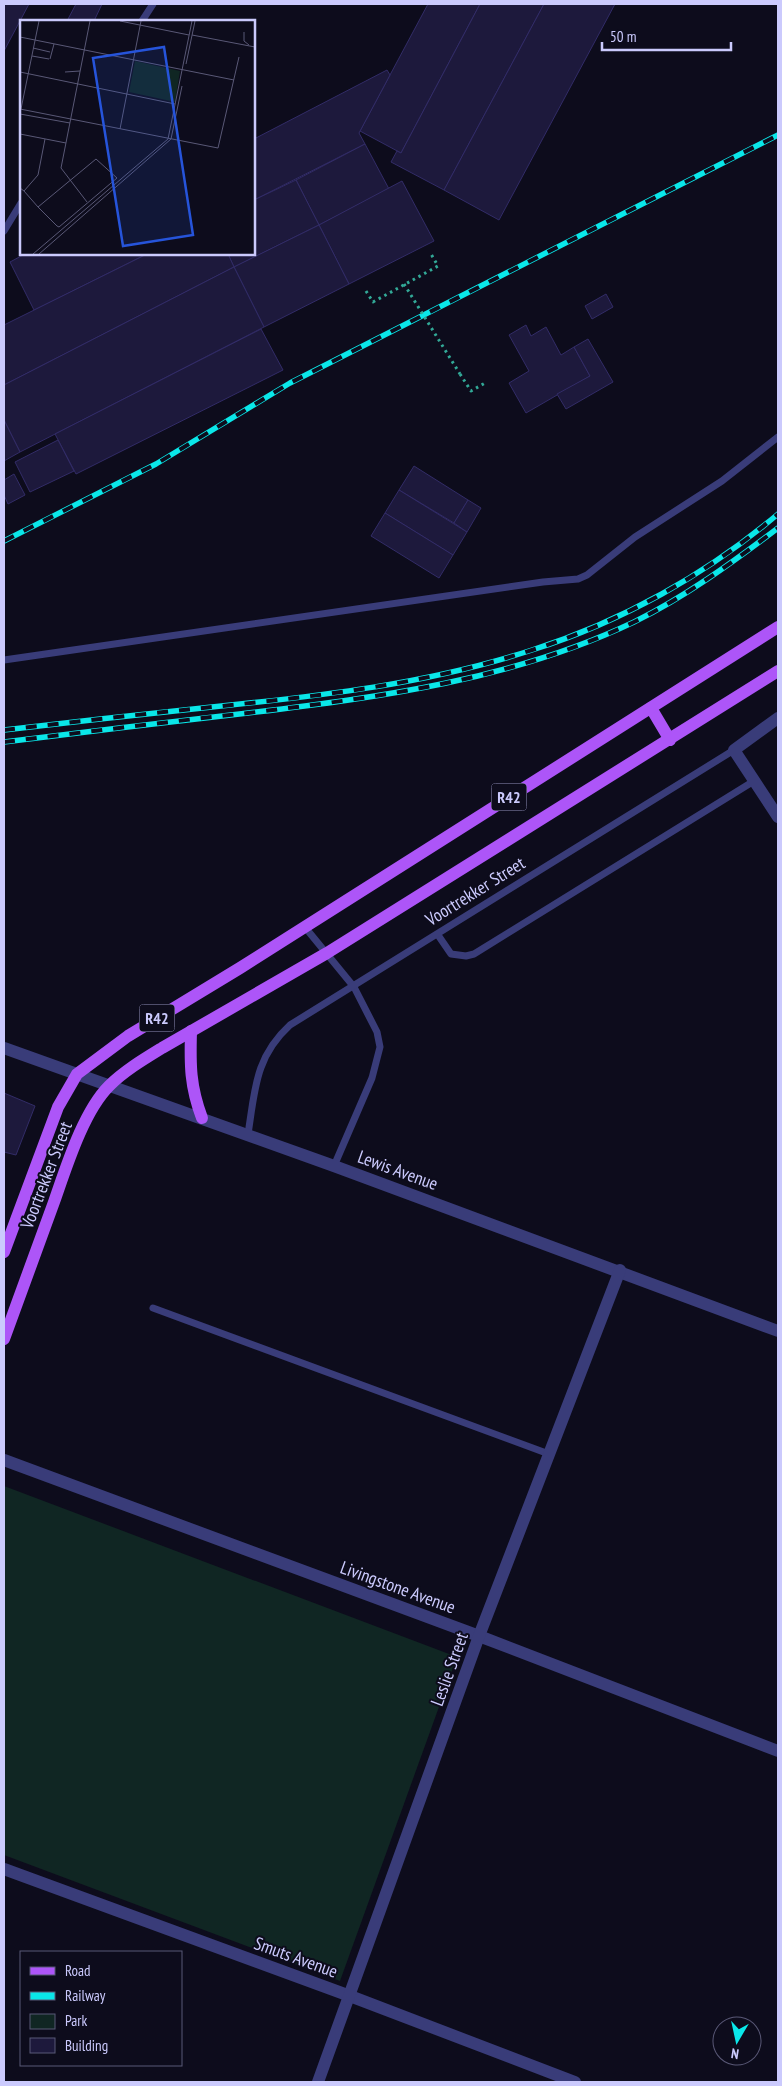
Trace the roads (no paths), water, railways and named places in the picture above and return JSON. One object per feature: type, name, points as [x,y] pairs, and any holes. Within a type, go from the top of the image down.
[{"type":"main road","name":"R42","points":[[77,1074],[128,1036],[778,628]]},
{"type":"main road","name":"R42","points":[[110,1086],[143,1059],[327,953],[778,671]]},
{"type":"main road","points":[[651,708],[670,740]]},
{"type":"main road","points":[[191,1031],[190,1061],[192,1086],[202,1118]]},
{"type":"main road","name":"Voortrekker Street","points":[[4,1252],[58,1107],[77,1074]]},
{"type":"main road","name":"Voortrekker Street","points":[[4,1339],[71,1157],[92,1109],[110,1086]]},
{"type":"street","name":"Voortrekker Street","points":[[734,750],[778,718]]},
{"type":"street","points":[[734,750],[778,818]]},
{"type":"street","name":"Lewis Avenue","points":[[4,1048],[248,1134],[620,1270],[778,1331]]},
{"type":"street","name":"Leslie Street","points":[[318,2082],[479,1636],[620,1270]]},
{"type":"street","name":"Livingstone Avenue","points":[[4,1460],[479,1636],[778,1751]]},
{"type":"street","name":"Smuts Avenue","points":[[4,1869],[350,1996],[575,2082]]},
{"type":"lane","points":[[143,20],[153,4]]},
{"type":"lane","points":[[4,231],[20,204]]},
{"type":"lane","points":[[4,660],[543,582],[578,579],[587,575],[663,517],[722,481],[778,437]]},
{"type":"lane","name":"Voortrekker Street","points":[[248,1134],[263,1061],[270,1046],[290,1025],[734,750]]},
{"type":"lane","points":[[438,935],[451,954],[466,956],[474,954],[754,781]]},
{"type":"lane","points":[[304,926],[354,987],[377,1032],[380,1047],[372,1078],[334,1166]]},
{"type":"lane","points":[[153,1308],[549,1454]]},
{"type":"railway","points":[[4,541],[156,464],[290,383],[778,135]]},
{"type":"railway","points":[[4,730],[333,693],[414,680],[493,662],[565,639],[662,594],[722,557],[778,514]]},
{"type":"railway","points":[[4,742],[347,700],[445,683],[493,672],[588,642],[634,622],[690,590],[778,528]]}]
